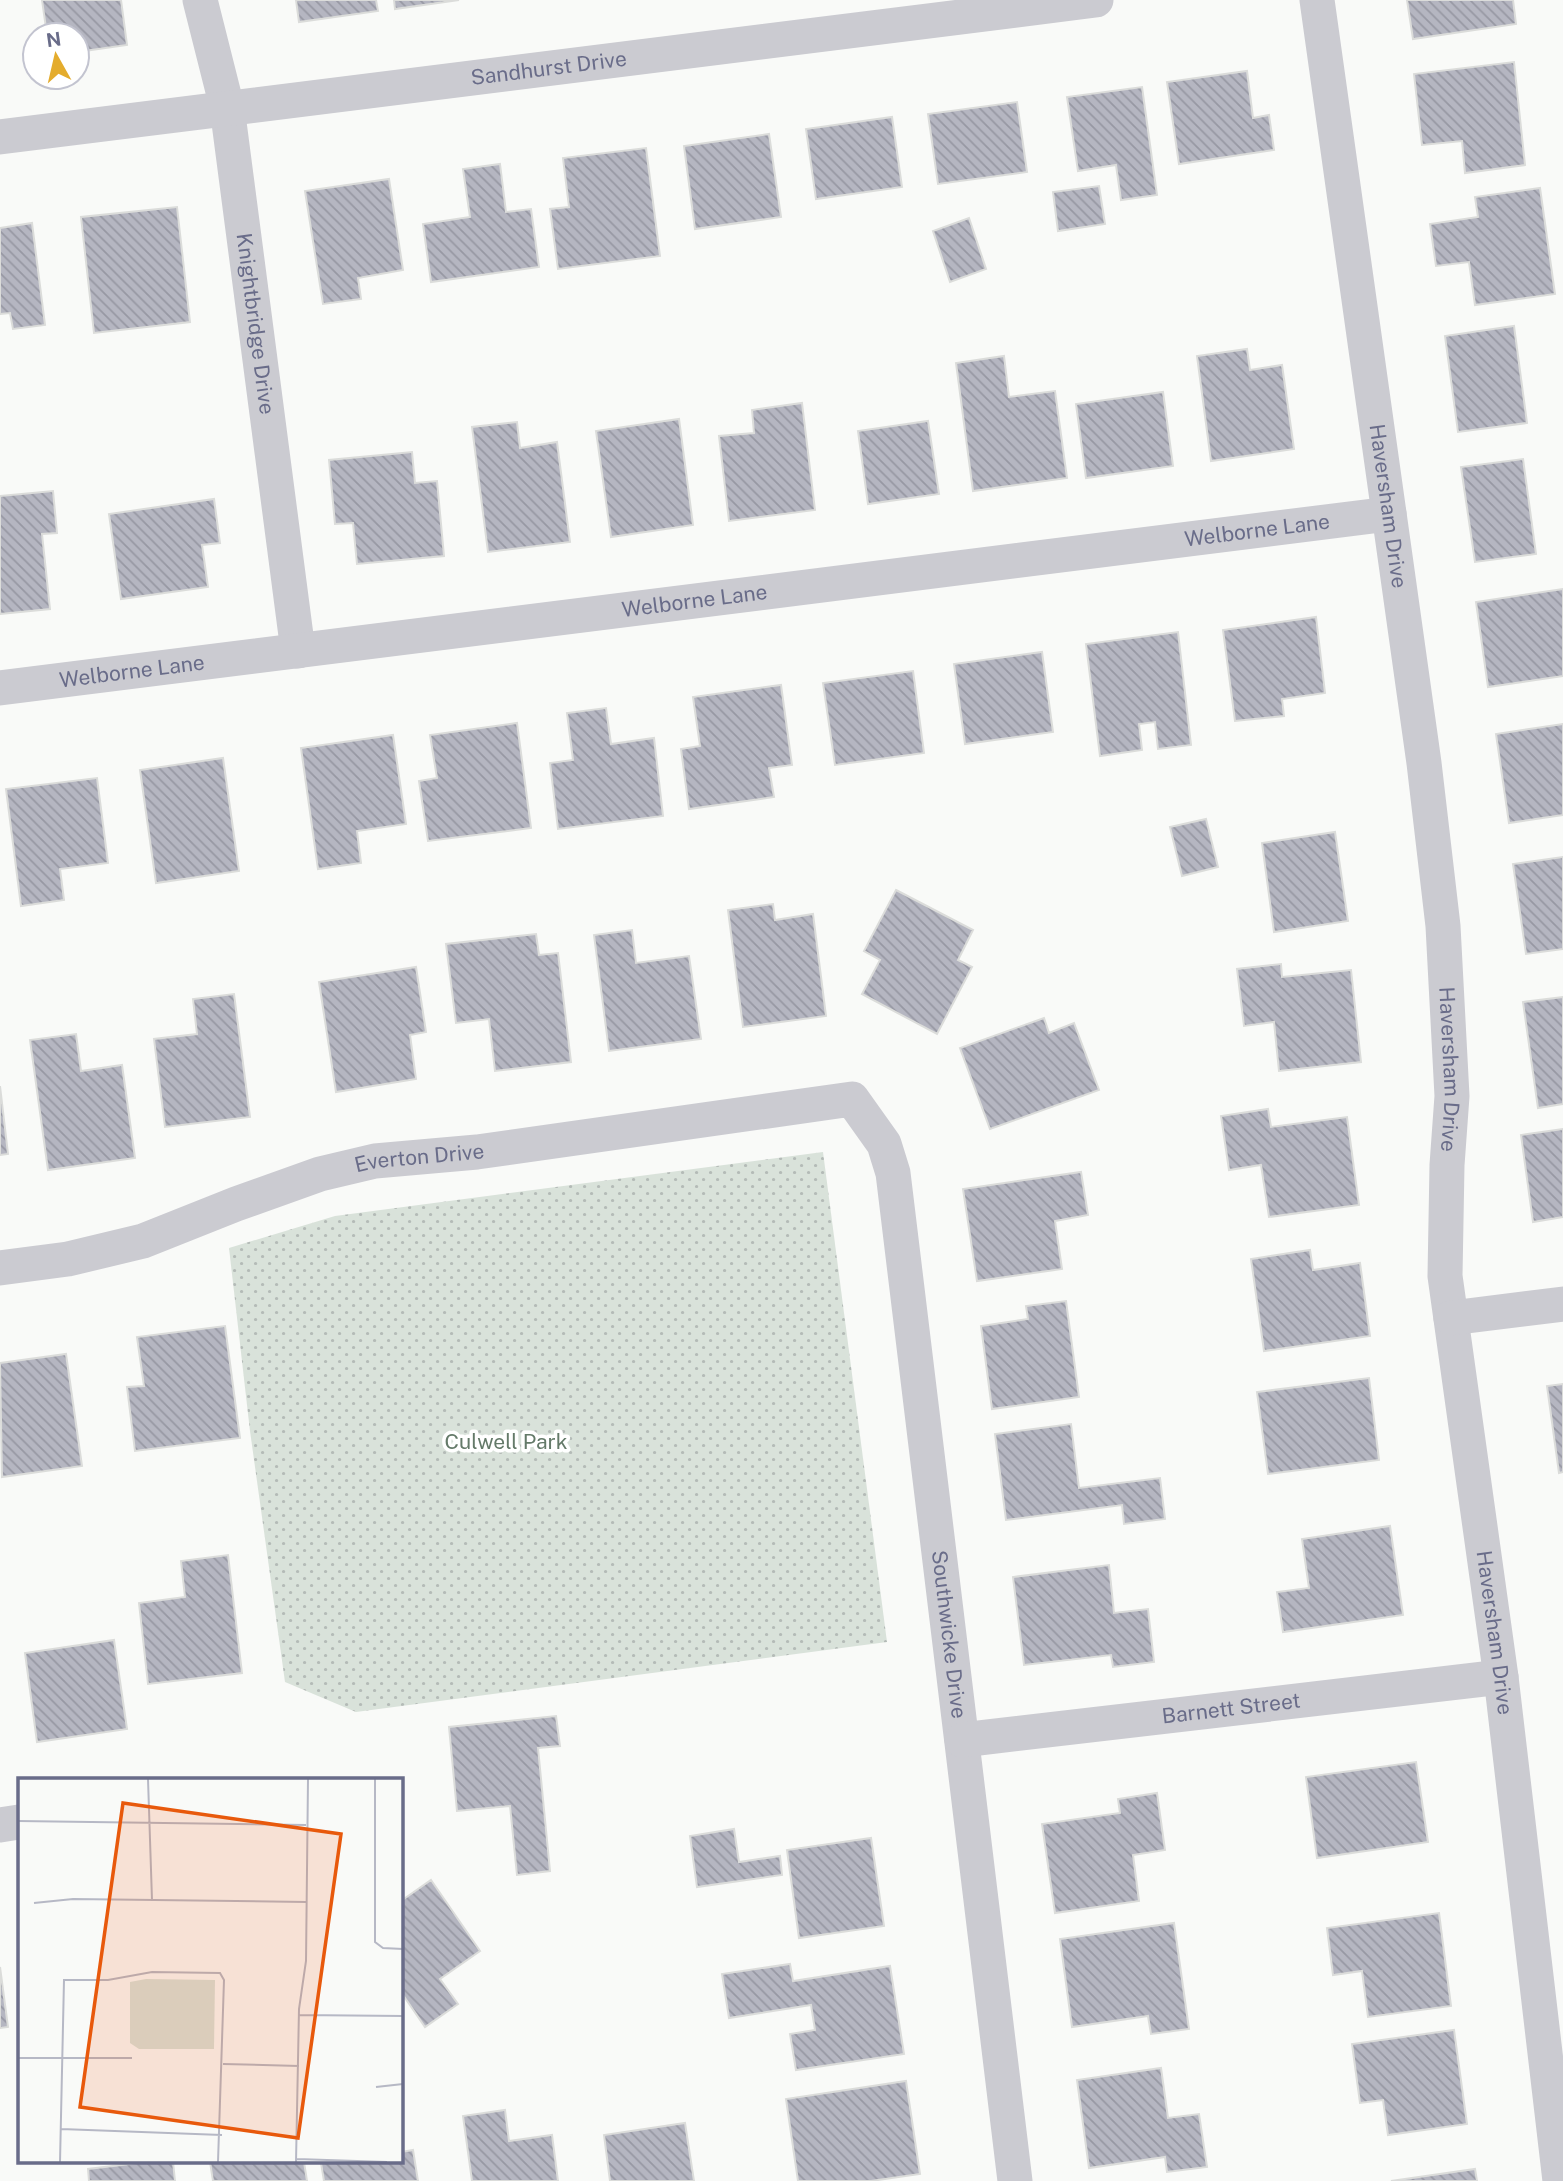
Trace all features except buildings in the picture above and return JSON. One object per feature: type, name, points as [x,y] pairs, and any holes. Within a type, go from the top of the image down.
[{"type":"street","name":"Knightbridge Drive","points":[[200,0],[226,107],[298,651]]},
{"type":"street","name":"Sandhurst Drive","points":[[0,136],[1096,0]]},
{"type":"street","name":"Haversham Drive","points":[[1317,0],[1424,763],[1443,926],[1451,1096],[1445,1276],[1501,1677],[1560,2181]]},
{"type":"street","name":"Welborne Lane","points":[[0,688],[1390,514]]},
{"type":"street","name":"Everton Drive","points":[[0,1268],[68,1259],[143,1241],[320,1174],[374,1161],[477,1152],[852,1099]]},
{"type":"street","name":"Southwicke Drive","points":[[852,1099],[884,1144],[893,1173],[1015,2181]]},
{"type":"street","points":[[1451,1318],[1563,1304]]},
{"type":"street","name":"Barnett Street","points":[[962,1740],[1501,1677]]},
{"type":"street","points":[[0,1825],[18,1822]]},
{"type":"green space","name":"Culwell Park","points":[[823,1152],[887,1642],[356,1712],[285,1682],[250,1431],[229,1248],[335,1216]]}]
